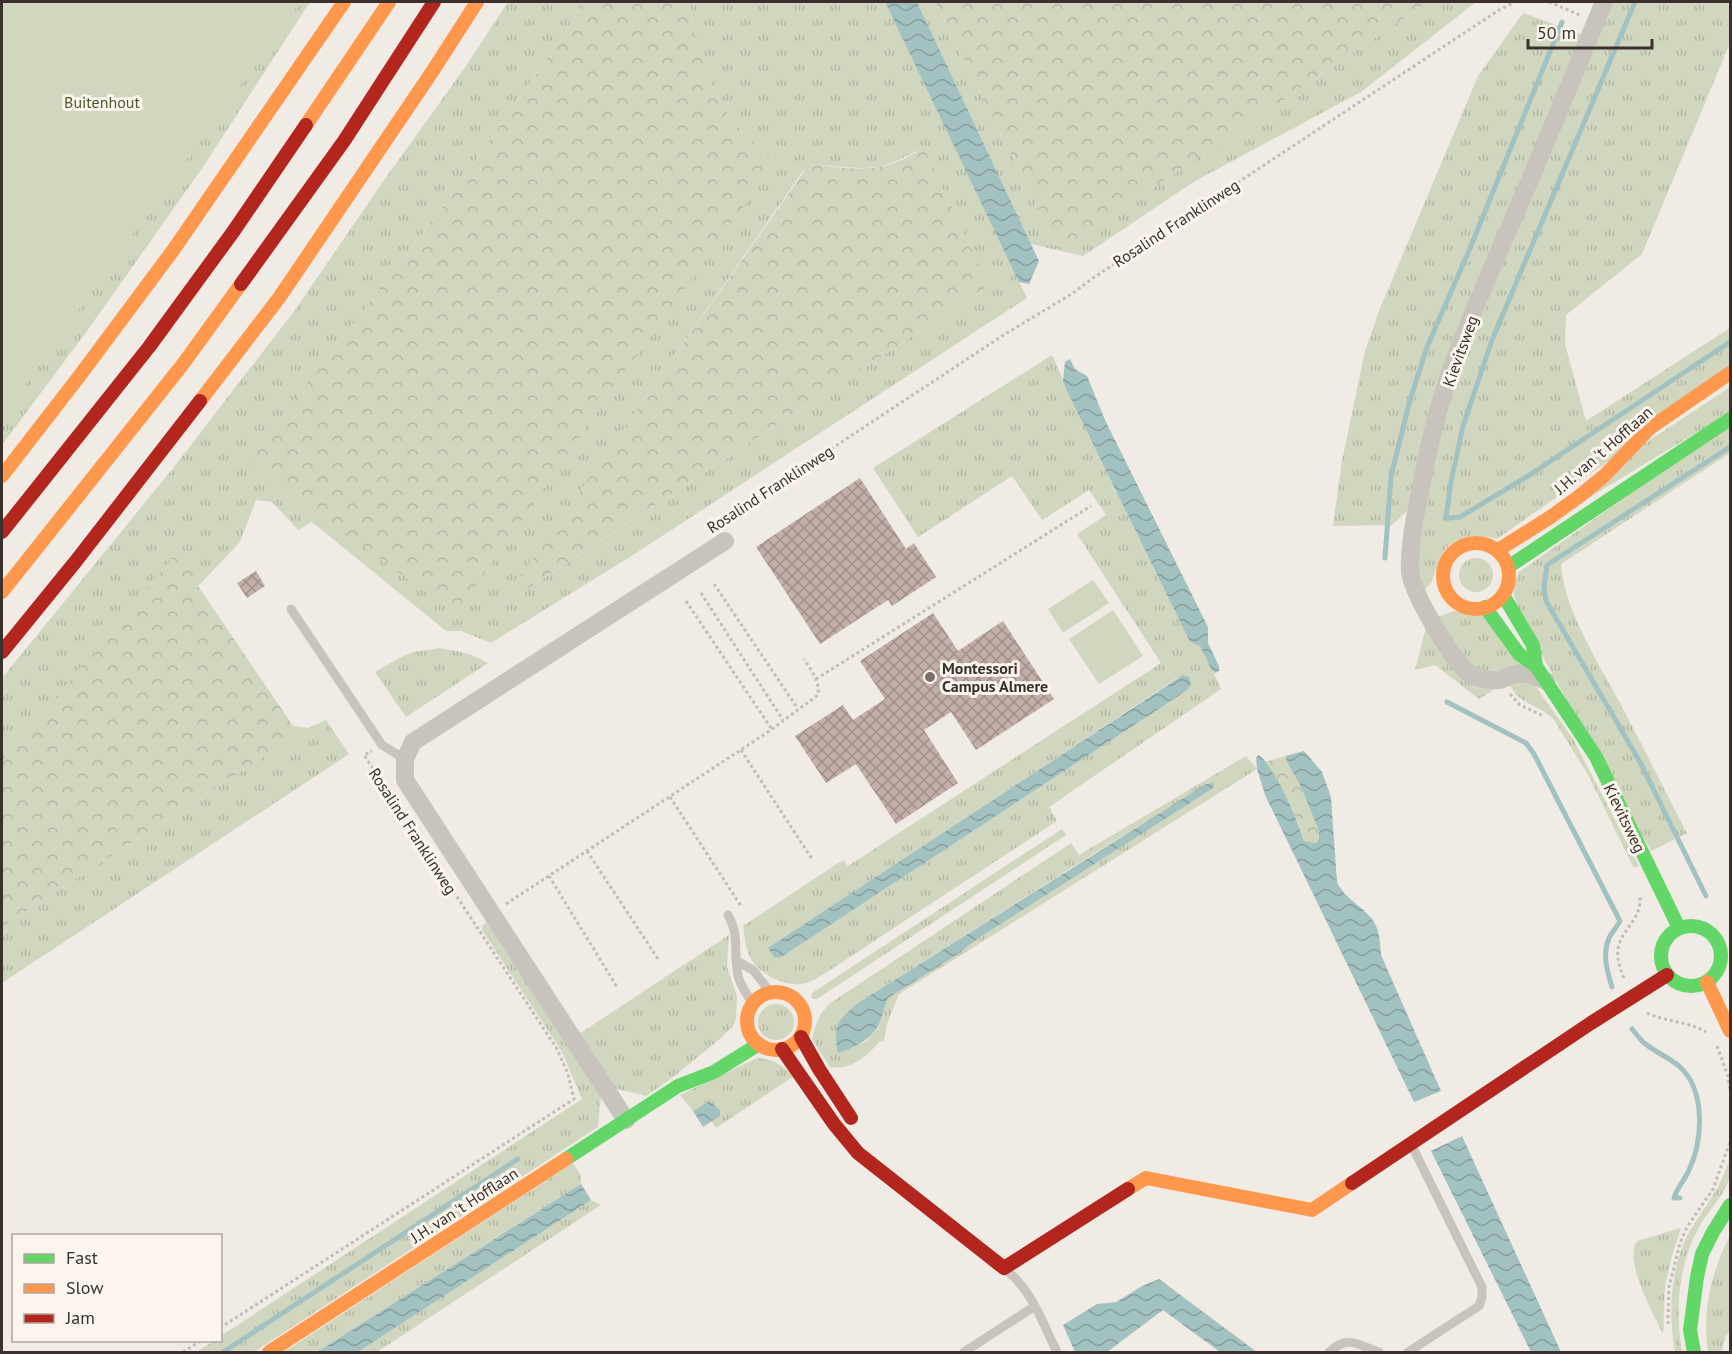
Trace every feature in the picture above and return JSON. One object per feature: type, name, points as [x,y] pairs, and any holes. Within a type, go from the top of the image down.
[{"type":"main road","points":[[2,476],[174,249],[344,2]]},
{"type":"main road","points":[[2,532],[156,337],[233,232],[389,2]]},
{"type":"main road","points":[[2,592],[183,364],[344,141],[434,2]]},
{"type":"main road","points":[[2,652],[76,561],[279,298],[477,2]]},
{"type":"main road","name":"J.H. van 't Hofflaan","points":[[1498,550],[1577,498],[1604,476],[1650,428],[1731,373]]},
{"type":"main road","points":[[1508,567],[1731,419]]},
{"type":"main road","points":[[1484,543],[1498,550],[1508,567],[1509,581],[1503,595],[1495,603],[1485,608],[1472,609],[1455,601],[1444,584],[1443,568],[1450,555],[1462,545],[1484,543]]},
{"type":"main road","name":"Kievitsweg","points":[[1503,595],[1533,645],[1536,666]]},
{"type":"main road","name":"Kievitsweg","points":[[1485,608],[1519,654],[1536,666],[1596,758],[1679,928]]},
{"type":"main road","points":[[1688,925],[1698,926],[1706,929],[1719,942],[1722,960],[1719,969],[1707,982],[1698,986],[1681,985],[1673,981],[1662,966],[1661,948],[1671,932],[1679,928],[1688,925]]},
{"type":"main road","points":[[782,1049],[834,1124],[858,1154],[1004,1268],[1146,1178],[1312,1209],[1667,975]]},
{"type":"main road","points":[[1707,982],[1731,1031]]},
{"type":"main road","points":[[771,993],[787,994],[799,1004],[805,1016],[805,1027],[801,1037],[790,1047],[766,1048],[744,1032],[753,1004],[764,995],[771,993]]},
{"type":"main road","points":[[801,1037],[843,1108],[857,1126]]},
{"type":"main road","name":"J.H. van 't Hofflaan","points":[[269,1353],[678,1086],[714,1072],[759,1044]]},
{"type":"main road","name":"J.H. van 't Hofflaan","points":[[678,1086],[697,1066]]},
{"type":"main road","points":[[871,1144],[888,1177]]},
{"type":"main road","points":[[1694,1353],[1690,1330],[1702,1254],[1731,1205]]},
{"type":"street","name":"Kievitsweg","points":[[1546,681],[1530,674],[1515,674],[1500,680],[1481,679],[1465,670],[1419,601],[1410,574],[1412,534],[1428,450],[1448,379],[1477,304],[1604,2]]},
{"type":"street","name":"Rosalind Franklinweg","points":[[626,1120],[405,780],[405,759],[413,742],[725,541]]},
{"type":"lane","points":[[291,609],[382,745],[405,759]]},
{"type":"lane","points":[[728,915],[734,925],[737,939],[739,981],[753,1004]]},
{"type":"lane","points":[[737,961],[753,970],[771,993]]},
{"type":"lane","points":[[1408,1353],[1479,1306],[1482,1297],[1482,1287],[1410,1143]]},
{"type":"lane","points":[[1004,1268],[1017,1278],[1035,1306],[1057,1353]]},
{"type":"lane","points":[[964,1353],[1035,1306]]},
{"type":"lane","points":[[1329,1353],[1343,1342],[1351,1341],[1379,1353]]},
{"type":"path","name":"Rosalind Franklinweg","points":[[712,527],[1002,336],[1072,293],[1470,29],[1515,2]]},
{"type":"path","points":[[1549,2],[1596,22]]},
{"type":"path","points":[[816,680],[1091,506]]},
{"type":"path","points":[[714,584],[798,709]]},
{"type":"path","points":[[701,593],[783,720]]},
{"type":"path","points":[[686,601],[771,728]]},
{"type":"path","points":[[475,925],[741,750],[818,695],[819,687],[804,658]]},
{"type":"path","points":[[1500,680],[1520,705],[1549,721]]},
{"type":"path","name":"Rosalind Franklinweg","points":[[382,745],[364,755],[556,1050],[568,1074],[574,1099]]},
{"type":"path","points":[[741,750],[812,859]]},
{"type":"path","points":[[670,797],[741,906]]},
{"type":"path","points":[[587,851],[658,959]]},
{"type":"path","points":[[549,876],[617,987]]},
{"type":"path","points":[[1713,1039],[1728,1076],[1731,1090]]},
{"type":"path","name":"J.H. van 't Hofflaan","points":[[222,1327],[574,1099]]},
{"type":"path","points":[[183,1353],[200,1342]]},
{"type":"green space","name":"Buitenhout","points":[[2,2],[300,2],[2,416]]},
{"type":"green space","points":[[265,2],[310,2],[203,167],[87,331],[2,445],[2,370]]},
{"type":"green space","points":[[508,2],[583,2],[562,37],[452,195],[334,349],[456,613],[771,158],[733,121],[714,90],[695,35],[690,2],[885,2],[1027,298],[636,553],[491,643],[461,631],[446,631],[312,522],[298,530],[272,502],[256,500],[240,542],[204,580],[181,548],[2,761],[2,678],[174,467],[295,310],[466,66]],"holes":[[[921,149],[987,281],[987,287],[500,607],[803,171],[817,165],[881,167]]]},
{"type":"green space","points":[[583,2],[690,2],[695,35],[714,90],[733,121],[771,158],[769,171],[638,353],[456,614],[247,462],[452,195],[562,37]]},
{"type":"green space","points":[[917,2],[935,2],[1061,250],[1428,2],[1476,2],[1361,92],[1195,181],[1083,256],[1031,244]]},
{"type":"green space","points":[[935,2],[1428,2],[1061,250]]},
{"type":"green space","points":[[1610,2],[1730,2],[1730,43],[1642,254],[1566,315],[1565,344],[1586,421],[1730,328],[1730,366],[1617,455],[1497,539],[1479,536],[1462,538],[1454,542],[1442,554],[1432,582],[1423,591],[1416,564],[1443,411]]},
{"type":"green space","points":[[1523,13],[1586,36],[1521,188],[1413,505],[1392,525],[1333,526],[1342,461],[1365,351],[1379,311],[1478,76]]},
{"type":"green space","points":[[921,149],[925,151],[987,281],[987,287],[498,608],[810,163],[846,168],[881,167],[902,160]]},
{"type":"green space","points":[[1052,355],[1083,424],[1190,642],[1200,646],[1221,689],[1049,807],[1057,821],[814,980],[801,984],[786,983],[770,977],[752,961],[746,945],[743,926],[843,860],[848,866],[1161,663],[1077,534],[1106,515],[1089,490],[1042,520],[1012,476],[918,537],[873,468]],"holes":[[[1177,678],[1190,687],[780,958],[768,949]]]},
{"type":"green space","points":[[1730,387],[1730,412],[1569,510],[1638,448]]},
{"type":"green space","points":[[1730,424],[1730,453],[1561,564],[1568,598],[1583,635],[1687,833],[1651,851],[1520,616],[1514,589],[1519,572]]},
{"type":"green space","points":[[181,547],[204,580],[198,586],[293,726],[308,728],[2,927],[2,761]]},
{"type":"green space","points":[[1476,558],[1488,563],[1493,575],[1488,587],[1476,592],[1464,587],[1459,575],[1464,563]]},
{"type":"green space","points":[[1093,580],[1109,603],[1063,633],[1048,609]]},
{"type":"green space","points":[[1113,610],[1143,656],[1099,684],[1069,639]]},
{"type":"green space","points":[[1455,611],[1483,616],[1522,666],[1491,675],[1467,663],[1437,617]]},
{"type":"green space","points":[[1427,623],[1496,688],[1479,699],[1435,665],[1415,670]]},
{"type":"green space","points":[[440,648],[471,655],[488,663],[406,717],[375,672],[413,652]]},
{"type":"green space","points":[[1521,680],[1534,684],[1573,739],[1639,866],[1634,868],[1587,773],[1554,720],[1512,690],[1509,682]]},
{"type":"green space","points":[[326,720],[349,754],[2,983],[2,927],[308,728]]},
{"type":"green space","points":[[1246,756],[1257,769],[899,994],[887,1024],[884,1042],[880,1041],[864,1057],[852,1064],[838,1068],[830,1067],[812,1039],[818,1020],[829,1004],[1071,843],[1079,855]],"holes":[[[1209,783],[1214,786],[888,998],[878,1028],[866,1041],[849,1049],[858,1003],[1104,847]]]},
{"type":"green space","points":[[1285,756],[1319,831],[1319,839],[1316,843],[1304,841],[1288,800],[1265,762]]},
{"type":"green space","points":[[1062,829],[1066,835],[817,999],[813,999],[812,993]]},
{"type":"green space","points":[[487,922],[601,1095],[598,1127],[254,1352],[196,1352],[212,1342],[222,1342],[222,1335],[582,1099],[562,1052],[482,930],[483,925]]},
{"type":"green space","points":[[729,935],[727,967],[737,996],[736,1019],[733,1026],[672,1078],[646,1096],[613,1088],[579,1034]]},
{"type":"green space","points":[[776,1004],[789,1009],[794,1022],[789,1035],[776,1040],[763,1035],[758,1022],[763,1009]]},
{"type":"green space","points":[[757,1058],[777,1063],[794,1076],[716,1128],[711,1121],[720,1116],[709,1101],[693,1111],[680,1095]]},
{"type":"green space","points":[[1730,1157],[1731,1171],[1728,1181],[1699,1227],[1686,1257],[1679,1304],[1682,1352],[1675,1352],[1671,1307],[1677,1262],[1688,1234],[1718,1187]]},
{"type":"green space","points":[[573,1163],[580,1174],[581,1184],[317,1352],[284,1352]]},
{"type":"green space","points":[[591,1200],[601,1205],[377,1352],[358,1352]]},
{"type":"green space","points":[[1681,1228],[1665,1286],[1663,1334],[1641,1288],[1634,1261],[1634,1250],[1637,1241]]},
{"type":"green space","points":[[1730,1235],[1730,1331],[1726,1336],[1723,1352],[1708,1352],[1707,1306],[1713,1278]]},
{"type":"water","points":[[885,2],[917,2],[1039,261],[1029,284],[1019,282]]},
{"type":"water","points":[[1070,359],[1075,369],[1087,376],[1105,420],[1208,627],[1208,643],[1219,666],[1219,671],[1215,673],[1200,646],[1190,642],[1067,391],[1063,381],[1065,362]]},
{"type":"water","points":[[1183,675],[1189,677],[1190,681],[1190,686],[1186,691],[780,958],[774,957],[768,948]]},
{"type":"water","points":[[1304,751],[1322,772],[1331,797],[1337,882],[1345,894],[1370,916],[1376,926],[1381,955],[1441,1091],[1414,1102],[1265,795],[1257,769],[1256,757],[1259,755],[1279,782],[1304,841],[1316,843],[1319,839],[1319,831],[1285,756]]},
{"type":"water","points":[[1213,783],[1212,789],[888,998],[879,1024],[870,1036],[852,1048],[838,1053],[836,1036],[838,1024],[845,1014],[858,1003],[1206,784]]},
{"type":"water","points":[[709,1101],[720,1110],[720,1116],[703,1127],[693,1111]]},
{"type":"water","points":[[1462,1136],[1561,1352],[1531,1352],[1431,1151]]},
{"type":"water","points":[[581,1184],[591,1200],[358,1352],[317,1352]]},
{"type":"water","points":[[1159,1279],[1257,1352],[1220,1352],[1163,1310],[1107,1352],[1075,1352],[1063,1325],[1097,1304],[1116,1302],[1142,1286]]},
{"type":"building","points":[[860,478],[906,549],[914,543],[936,577],[892,606],[888,600],[820,644],[756,547]]},
{"type":"building","points":[[256,571],[265,586],[247,598],[237,583]]},
{"type":"building","points":[[933,613],[958,651],[1003,621],[1054,699],[976,750],[951,712],[924,730],[958,783],[896,824],[856,764],[826,783],[795,736],[843,705],[853,720],[885,699],[860,661]]},
{"type":"waterway","points":[[1635,2],[1492,340],[1463,426],[1446,518],[1460,517],[1528,476],[1730,342]]},
{"type":"waterway","points":[[1385,558],[1391,476],[1410,400],[1427,347],[1471,246],[1562,22]]},
{"type":"waterway","points":[[1706,896],[1640,762],[1546,601],[1544,587],[1547,565],[1730,447]]},
{"type":"waterway","points":[[1447,702],[1526,743],[1534,754],[1620,921],[1609,938],[1606,950],[1607,969],[1612,987]]},
{"type":"waterway","points":[[1632,1029],[1644,1043],[1679,1066],[1688,1076],[1698,1102],[1697,1144],[1694,1158],[1674,1198],[1680,1198]]},
{"type":"waterway","points":[[223,1352],[518,1159]]},
{"type":"traffic: fast","points":[[1508,567],[1730,419]]},
{"type":"traffic: fast","points":[[1503,595],[1533,645],[1536,666]]},
{"type":"traffic: fast","points":[[1485,607],[1519,654],[1536,666],[1596,757],[1679,928]]},
{"type":"traffic: fast","points":[[1685,926],[1697,926],[1713,934],[1719,944],[1721,956],[1719,968],[1713,978],[1697,986],[1685,986],[1669,978],[1661,962],[1661,950],[1669,934],[1685,926]]},
{"type":"traffic: fast","points":[[566,1159],[678,1086],[714,1072],[759,1044]]},
{"type":"traffic: fast","points":[[1694,1352],[1690,1330],[1702,1254],[1730,1205]]},
{"type":"traffic: slow","points":[[2,476],[174,249],[344,2]]},
{"type":"traffic: slow","points":[[306,125],[389,2]]},
{"type":"traffic: slow","points":[[200,401],[279,298],[477,2]]},
{"type":"traffic: slow","points":[[2,592],[183,364],[241,284]]},
{"type":"traffic: slow","points":[[1498,550],[1577,498],[1604,476],[1650,428],[1730,373]]},
{"type":"traffic: slow","points":[[1482,543],[1500,552],[1507,563],[1509,576],[1507,589],[1500,600],[1489,607],[1470,609],[1452,600],[1445,589],[1443,570],[1452,552],[1463,545],[1482,543]]},
{"type":"traffic: slow","points":[[1707,982],[1730,1031]]},
{"type":"traffic: slow","points":[[776,992],[787,994],[800,1005],[805,1021],[803,1032],[792,1045],[776,1050],[765,1048],[752,1037],[747,1021],[749,1010],[760,997],[776,992]]},
{"type":"traffic: slow","points":[[269,1352],[566,1159]]},
{"type":"traffic: slow","points":[[1128,1189],[1146,1178],[1312,1210],[1352,1183]]},
{"type":"traffic: jam","points":[[241,284],[344,141],[434,2]]},
{"type":"traffic: jam","points":[[2,532],[149,347],[233,232],[306,125]]},
{"type":"traffic: jam","points":[[2,652],[200,401]]},
{"type":"traffic: jam","points":[[1352,1183],[1591,1023],[1667,975]]},
{"type":"traffic: jam","points":[[801,1037],[851,1118]]},
{"type":"traffic: jam","points":[[782,1049],[834,1124],[858,1153],[1004,1268],[1128,1189]]},
{"type":"place","name":"Montessori Campus Almere","points":[[930,677]]}]
